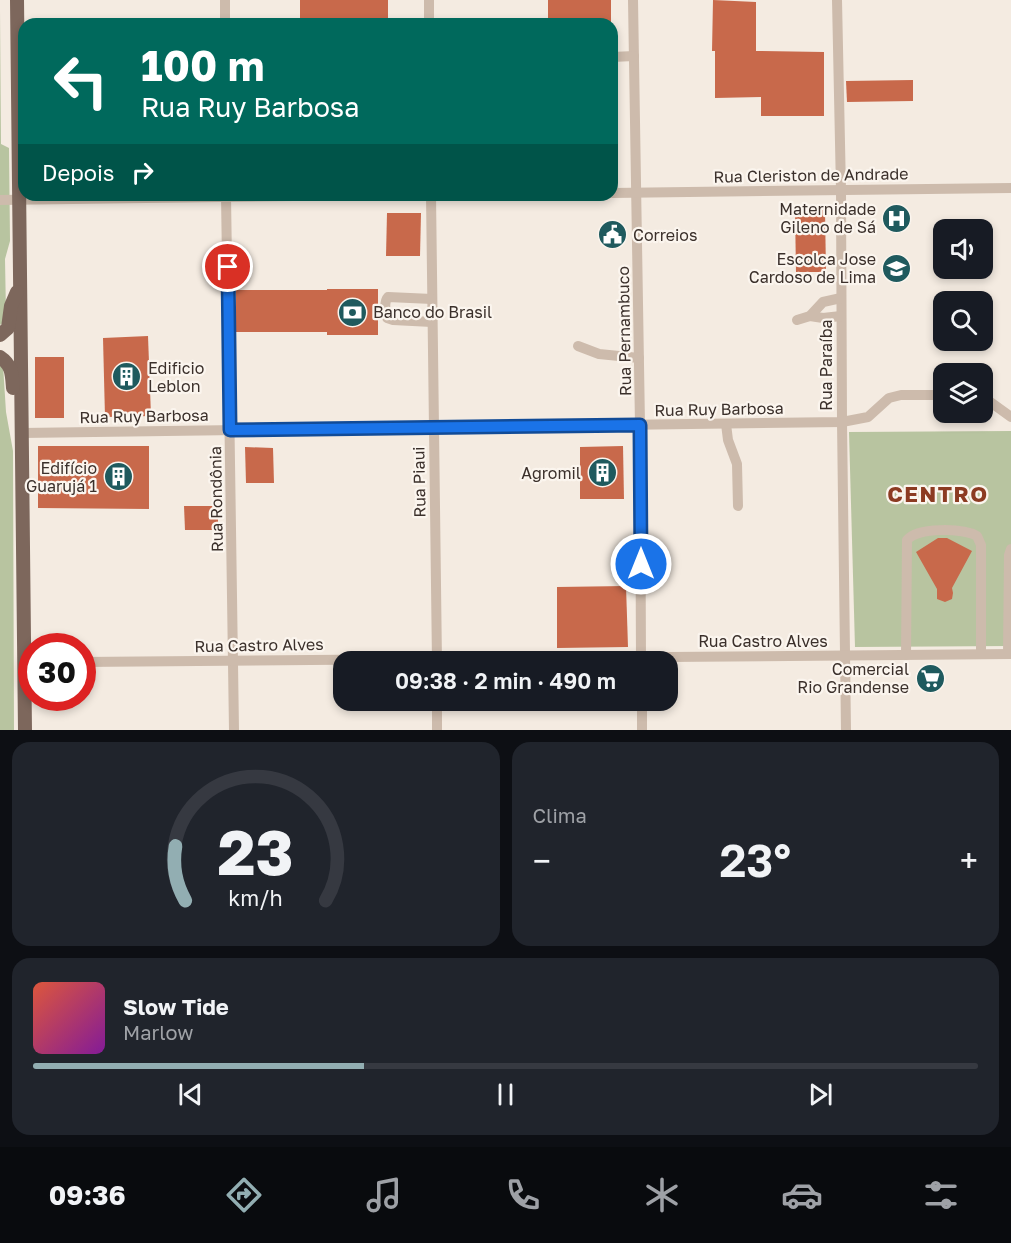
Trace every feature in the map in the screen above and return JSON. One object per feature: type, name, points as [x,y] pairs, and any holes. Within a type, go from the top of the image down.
[{"type":"main road","points":[[17,0],[18,67]]},
{"type":"main road","points":[[20,201],[22,433],[27,633]]},
{"type":"main road","points":[[0,335],[8,328],[13,300],[20,286]]},
{"type":"main road","points":[[0,357],[8,363],[12,373],[13,394],[22,408]]},
{"type":"main road","points":[[25,730],[26,711]]},
{"type":"street","points":[[225,0],[225,18]]},
{"type":"street","points":[[429,0],[429,18]]},
{"type":"street","name":"Rua Pernambuco","points":[[633,0],[641,651]]},
{"type":"street","name":"Rua Paraíba","points":[[837,0],[846,730]]},
{"type":"street","points":[[618,57],[634,56]]},
{"type":"street","name":"Rua Cleriston de Andrade","points":[[618,193],[1011,188]]},
{"type":"street","points":[[0,200],[18,200]]},
{"type":"street","name":"Rua Rondônia","points":[[226,201],[234,730]]},
{"type":"street","name":"Rua Piaui","points":[[431,201],[437,651]]},
{"type":"street","points":[[432,299],[388,297],[386,312],[387,318],[393,320],[432,322]]},
{"type":"street","points":[[810,316],[823,302],[841,298]]},
{"type":"street","points":[[797,320],[810,316],[823,318],[841,316]]},
{"type":"street","points":[[578,346],[599,354],[639,358]]},
{"type":"street","name":"Rua Ruy Barbosa","points":[[22,433],[842,422],[868,417],[889,398],[901,395],[933,394]]},
{"type":"street","points":[[993,404],[1011,417]]},
{"type":"street","points":[[726,424],[728,440],[736,464],[738,506]]},
{"type":"street","points":[[906,655],[907,540],[919,532],[965,531],[977,536],[981,545],[981,654]]},
{"type":"street","points":[[1009,654],[1009,555],[1011,549]]},
{"type":"street","name":"Rua Castro Alves","points":[[678,658],[1009,654]]},
{"type":"street","name":"Rua Castro Alves","points":[[96,662],[333,659]]},
{"type":"street","points":[[437,711],[437,730]]},
{"type":"street","points":[[642,711],[642,730]]},
{"type":"green space","points":[[0,10],[1,144],[9,148],[10,241],[5,259],[6,314],[5,321],[0,325]]},
{"type":"green space","points":[[0,364],[3,365],[6,412],[13,451],[14,730],[0,730]]},
{"type":"green space","points":[[1011,431],[1011,646],[855,647],[849,432]]},
{"type":"building","points":[[300,0],[388,0],[388,18],[300,18]]},
{"type":"building","points":[[548,0],[611,0],[611,18],[548,18]]},
{"type":"building","points":[[713,0],[756,2],[756,51],[824,52],[824,116],[761,116],[761,97],[715,98],[715,51],[712,51]]},
{"type":"building","points":[[913,80],[913,101],[847,102],[846,81]]},
{"type":"building","points":[[795,210],[825,210],[826,272],[796,272]]},
{"type":"building","points":[[387,213],[421,213],[420,256],[386,256]]},
{"type":"building","points":[[378,289],[378,335],[327,335],[327,332],[236,332],[236,290]]},
{"type":"building","name":"Edificio Leblon","points":[[148,336],[151,416],[105,417],[103,338]]},
{"type":"building","points":[[35,357],[64,357],[64,418],[35,418]]},
{"type":"building","points":[[38,446],[149,446],[149,509],[38,508]]},
{"type":"building","name":"Agromil","points":[[623,446],[624,499],[580,499],[580,447]]},
{"type":"building","points":[[245,447],[273,448],[274,483],[246,483]]},
{"type":"building","points":[[184,506],[218,506],[218,530],[185,530]]},
{"type":"building","points":[[938,538],[947,538],[972,551],[952,588],[952,599],[945,602],[937,599],[937,589],[916,552]]},
{"type":"building","points":[[626,586],[628,647],[557,648],[557,587]]},
{"type":"place","name":"Maternidade Gileno de Sá","points":[[897,218]]},
{"type":"place","name":"Correios","points":[[612,235]]},
{"type":"place","name":"Escolca Jose Cardoso de Lima","points":[[897,268]]},
{"type":"place","name":"Banco do Brasil","points":[[352,312]]},
{"type":"place","name":"Edificio Leblon","points":[[127,377]]},
{"type":"place","name":"Agromil","points":[[602,473]]},
{"type":"place","name":"Edifício Guarujá 1","points":[[118,477]]},
{"type":"place","name":"Comercial Rio Grandense","points":[[930,678]]},
{"type":"district","name":"CENTRO","points":[[938,493]]},
{"type":"route","points":[[228,267],[230,430],[640,425],[641,564]]}]
